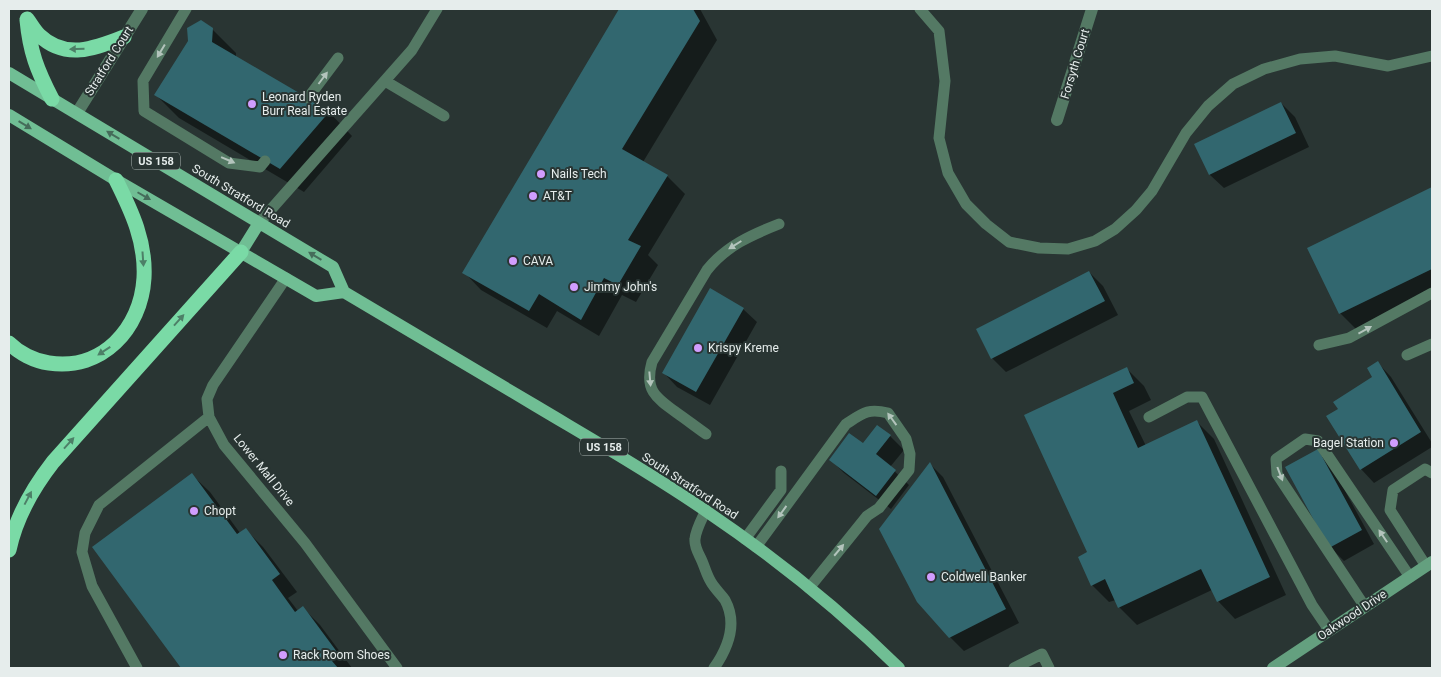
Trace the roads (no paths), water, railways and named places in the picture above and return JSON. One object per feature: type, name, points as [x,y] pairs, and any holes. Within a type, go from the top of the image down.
[{"type":"highway","points":[[27,14],[38,34],[50,44],[65,49],[98,48],[124,38]]},
{"type":"highway","points":[[27,14],[33,57],[52,99]]},
{"type":"highway","points":[[9,343],[25,355],[42,362],[61,365],[80,362],[98,356],[114,345],[127,330],[136,315],[141,298],[144,279],[144,259],[137,225],[116,180]]},
{"type":"highway","points":[[9,550],[18,518],[38,481],[241,252]]},
{"type":"main road","name":"South Stratford Road","points":[[9,72],[333,267],[344,292],[706,510],[808,588],[899,668]]},
{"type":"main road","name":"US 158","points":[[9,115],[116,180],[316,296],[344,292]]},
{"type":"main road","points":[[241,252],[259,223]]},
{"type":"street","name":"Stratford Court","points":[[77,113],[142,9]]},
{"type":"street","name":"Forsyth Court","points":[[1057,120],[1092,9]]},
{"type":"street","name":"Oakwood Drive","points":[[1273,668],[1429,564]]},
{"type":"lane","points":[[186,9],[144,80],[144,111],[230,162],[260,167],[265,160]]},
{"type":"lane","points":[[259,223],[412,50],[437,9]]},
{"type":"lane","points":[[920,9],[939,32],[945,81],[939,138],[948,173],[966,204],[986,224],[1009,242],[1039,248],[1068,249],[1094,241],[1115,229],[1136,210],[1152,191],[1186,133],[1208,106],[1233,84],[1264,68],[1300,59],[1335,56],[1388,66],[1432,56]]},
{"type":"lane","points":[[308,98],[338,58]]},
{"type":"lane","points":[[385,80],[444,116]]},
{"type":"lane","points":[[706,434],[657,398],[650,386],[649,379],[652,362],[716,259],[752,234],[779,224]]},
{"type":"lane","points":[[137,668],[92,586],[82,552],[85,534],[99,505],[209,416],[208,399],[213,385],[286,278]]},
{"type":"lane","points":[[1319,345],[1349,338],[1432,293]]},
{"type":"lane","points":[[1407,355],[1432,344]]},
{"type":"lane","points":[[1149,417],[1187,397],[1202,397],[1312,605],[1329,630]]},
{"type":"lane","points":[[756,547],[846,424],[863,414],[875,410],[888,412],[906,439],[910,454],[910,470],[879,508],[867,516],[808,588]]},
{"type":"lane","name":"Lower Mall Drive","points":[[209,416],[224,445],[305,543],[397,668]]},
{"type":"lane","points":[[1365,607],[1277,474],[1276,459],[1305,439],[1318,440],[1410,576]]},
{"type":"lane","points":[[1429,564],[1390,510],[1393,490],[1424,469],[1432,473]]},
{"type":"lane","points":[[745,539],[781,490],[782,472]]},
{"type":"lane","points":[[706,510],[696,533],[696,547],[706,574],[726,602],[732,620],[727,646],[714,668]]},
{"type":"lane","points":[[1014,668],[1042,654],[1047,666]]},
{"type":"place","name":"Leonard Ryden Burr Real Estate","points":[[252,104]]},
{"type":"place","name":"Nails Tech","points":[[541,174]]},
{"type":"place","name":"AT&T","points":[[533,196]]},
{"type":"place","name":"CAVA","points":[[513,261]]},
{"type":"place","name":"Jimmy John's","points":[[574,287]]},
{"type":"place","name":"Krispy Kreme","points":[[698,348]]},
{"type":"place","name":"Bagel Station","points":[[1394,443]]},
{"type":"place","name":"Chopt","points":[[194,511]]},
{"type":"place","name":"Coldwell Banker","points":[[931,577]]},
{"type":"place","name":"Rack Room Shoes","points":[[283,655]]}]
